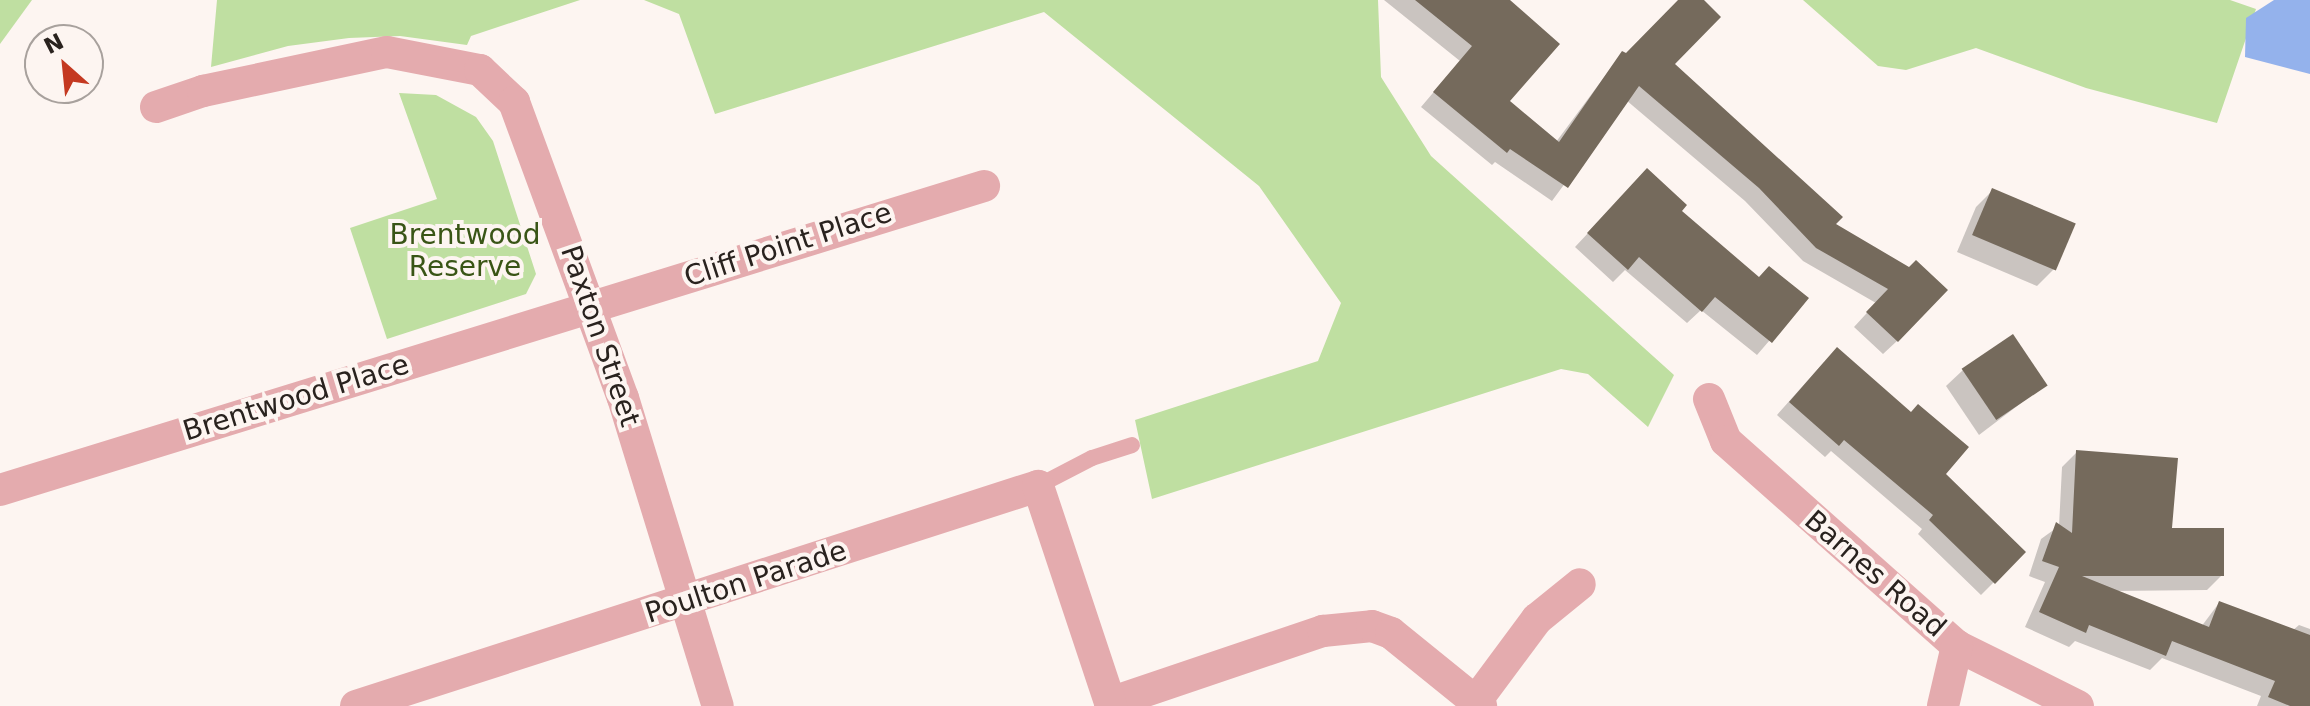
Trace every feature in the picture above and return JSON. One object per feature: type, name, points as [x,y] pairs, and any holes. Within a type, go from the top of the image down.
[{"type":"street","name":"Paxton Street","points":[[156,107],[203,91],[387,52],[480,70],[514,102],[592,308],[718,706]]},
{"type":"street","name":"Cliff Point Place","points":[[592,308],[984,186]]},
{"type":"street","name":"Brentwood Place","points":[[0,490],[592,308]]},
{"type":"street","name":"Barnes Road","points":[[1709,399],[1726,441],[1957,646],[2078,706]]},
{"type":"street","name":"Poulton Parade","points":[[356,706],[687,602],[1038,486]]},
{"type":"street","points":[[1038,486],[1110,704],[1323,631],[1353,626],[1391,633],[1478,703],[1537,619],[1580,584]]},
{"type":"street","points":[[1943,706],[1957,646]]},
{"type":"lane","name":"Poulton Parade","points":[[1038,486],[1092,458],[1132,445]]},
{"type":"green space","points":[[0,0],[32,0],[0,44]]},
{"type":"green space","points":[[217,0],[580,0],[471,36],[467,45],[400,36],[349,38],[288,46],[211,67]]},
{"type":"green space","points":[[644,0],[1378,0],[1381,77],[1431,156],[1674,375],[1648,427],[1588,374],[1561,369],[1152,499],[1135,420],[1318,361],[1341,303],[1259,186],[1044,12],[715,114],[679,14]]},
{"type":"green space","points":[[1803,0],[2230,0],[2256,9],[2217,123],[2086,88],[1976,48],[1906,70],[1878,66]]},
{"type":"green space","name":"Brentwood Reserve","points":[[399,93],[436,95],[476,117],[493,141],[536,274],[526,294],[387,339],[350,228],[437,199]]},
{"type":"water","points":[[2274,0],[2310,0],[2310,74],[2245,57],[2246,18]]},
{"type":"building","points":[[1415,0],[1510,0],[1560,44],[1510,101],[1559,142],[1622,51],[1626,53],[1678,0],[1704,0],[1721,17],[1675,64],[1843,217],[1836,224],[1909,267],[1916,260],[1948,290],[1898,342],[1866,312],[1888,289],[1816,248],[1759,188],[1639,86],[1568,188],[1510,149],[1507,153],[1433,92],[1472,46]]},
{"type":"building","points":[[1647,168],[1687,205],[1682,211],[1759,277],[1769,266],[1809,298],[1772,343],[1715,297],[1702,312],[1639,257],[1628,270],[1587,233]]},
{"type":"building","points":[[1992,188],[2076,224],[2056,271],[1972,235]]},
{"type":"building","points":[[2013,334],[2048,385],[1996,420],[1962,369]]},
{"type":"building","points":[[1837,347],[1911,412],[1918,404],[1969,447],[1946,474],[2026,552],[1995,584],[1929,520],[1933,515],[1844,440],[1839,446],[1789,402]]},
{"type":"building","points":[[2076,450],[2178,458],[2172,528],[2224,528],[2224,576],[2082,576],[2209,627],[2219,601],[2310,635],[2310,706],[2290,706],[2268,697],[2275,681],[2172,641],[2166,656],[2089,625],[2086,633],[2039,612],[2059,567],[2042,561],[2056,522],[2072,533]]}]
